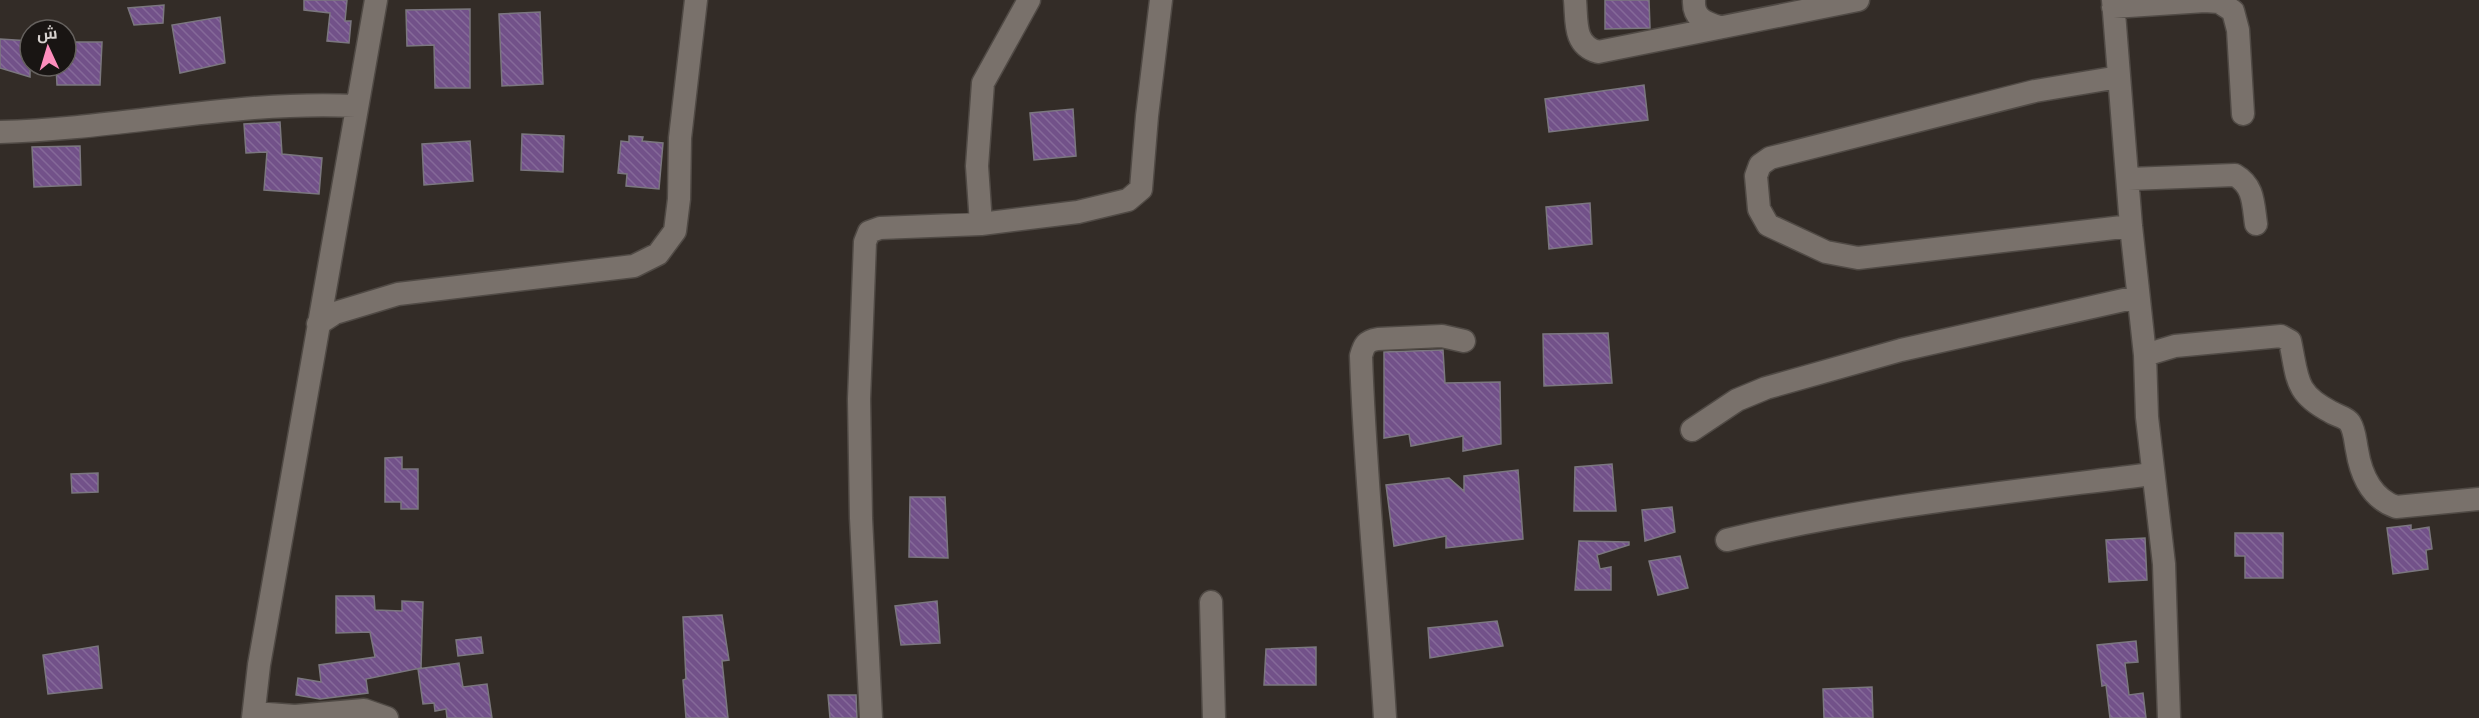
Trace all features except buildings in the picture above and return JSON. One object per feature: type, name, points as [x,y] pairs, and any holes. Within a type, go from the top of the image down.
[{"type":"street","points":[[376,0],[259,665],[253,716],[295,716],[364,710],[387,718]]},
{"type":"street","points":[[318,324],[335,313],[398,294],[634,266],[658,255],[675,231],[679,199],[680,138],[696,0]]},
{"type":"street","points":[[981,224],[977,166],[983,83],[1029,0]]},
{"type":"street","points":[[871,718],[861,518],[859,399],[865,242],[869,232],[880,228],[981,224],[1078,212],[1128,200],[1141,189],[1161,0]]},
{"type":"street","points":[[1575,0],[1578,36],[1590,50],[1598,52],[1858,0]]},
{"type":"street","points":[[1694,0],[1694,9],[1698,17],[1719,27]]},
{"type":"street","points":[[2169,718],[2164,564],[2152,474],[2145,355],[2137,297],[2113,3],[2205,1],[2219,3],[2233,11],[2238,30],[2243,114]]},
{"type":"street","points":[[2119,76],[2035,92],[1770,158],[1760,165],[1756,176],[1759,209],[1768,225],[1826,252],[1858,258],[2131,226]]},
{"type":"street","points":[[0,132],[119,124],[202,113],[327,105],[356,106]]},
{"type":"street","points":[[2129,179],[2235,175],[2244,180],[2252,190],[2256,224]]},
{"type":"street","points":[[1692,430],[1737,400],[1766,388],[1901,350],[2137,297]]},
{"type":"street","points":[[1385,718],[1379,621],[1372,558],[1361,356],[1364,345],[1370,340],[1442,336],[1464,341]]},
{"type":"street","points":[[2145,355],[2175,346],[2281,336],[2290,341],[2303,394],[2323,408],[2348,419],[2352,426],[2358,456],[2367,483],[2385,503],[2396,507],[2479,500]]},
{"type":"street","points":[[1727,540],[1780,527],[1915,504],[2152,474]]},
{"type":"street","points":[[1211,602],[1214,718]]}]
